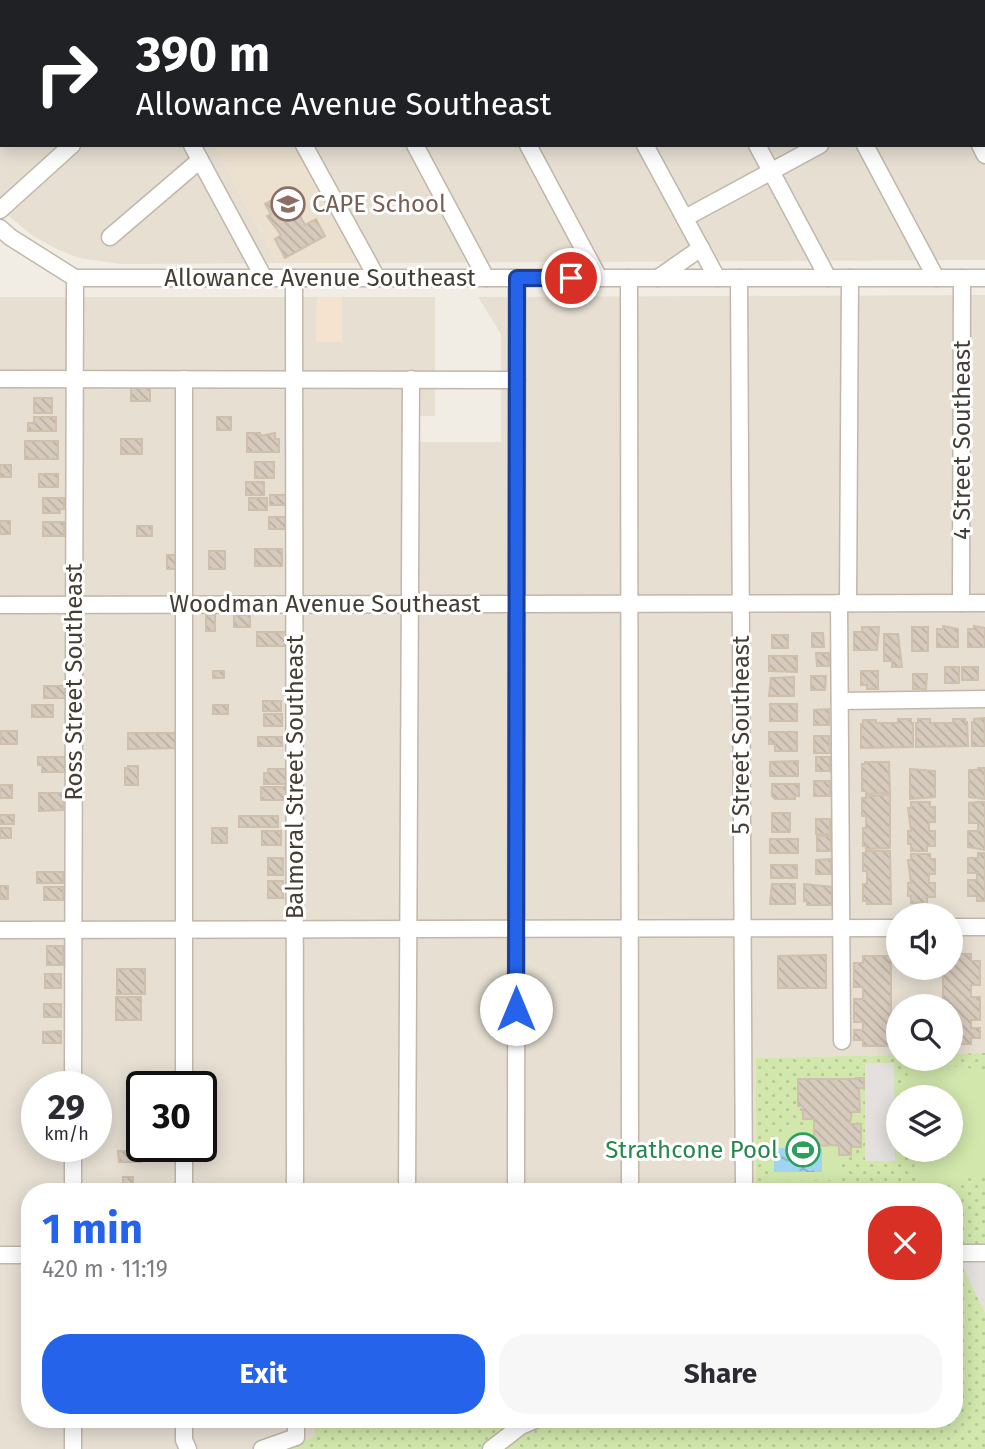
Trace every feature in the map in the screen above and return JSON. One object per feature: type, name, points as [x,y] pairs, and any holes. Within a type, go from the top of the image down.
[{"type":"street","points":[[0,210],[70,147]]},
{"type":"street","points":[[305,147],[377,278]]},
{"type":"street","points":[[416,147],[486,278]]},
{"type":"street","points":[[529,147],[598,278]]},
{"type":"street","points":[[646,147],[717,278]]},
{"type":"street","points":[[758,147],[828,278]]},
{"type":"street","points":[[685,218],[816,147]]},
{"type":"street","points":[[867,147],[936,278]]},
{"type":"street","points":[[110,237],[196,153],[264,278]]},
{"type":"street","points":[[0,228],[75,278]]},
{"type":"street","points":[[658,278],[701,248]]},
{"type":"street","name":"Allowance Avenue Southeast","points":[[75,278],[985,278]]},
{"type":"street","name":"Ross Street Southeast","points":[[74,1071],[75,278]]},
{"type":"street","name":"Balmoral Street Southeast","points":[[294,278],[295,1183]]},
{"type":"street","points":[[516,1183],[517,278]]},
{"type":"street","points":[[629,278],[629,1183]]},
{"type":"street","name":"5 Street Southeast","points":[[739,278],[744,1183]]},
{"type":"street","points":[[842,1041],[840,701],[850,278]]},
{"type":"street","name":"4 Street Southeast","points":[[961,603],[962,278]]},
{"type":"street","points":[[0,379],[517,380]]},
{"type":"street","points":[[184,379],[184,1071]]},
{"type":"street","points":[[407,1183],[411,379]]},
{"type":"street","name":"Woodman Avenue Southeast","points":[[0,605],[985,603]]},
{"type":"street","points":[[840,701],[985,699]]},
{"type":"street","points":[[963,928],[985,927]]},
{"type":"street","points":[[0,930],[886,928]]},
{"type":"street","points":[[73,1162],[73,1183]]},
{"type":"street","points":[[184,1162],[184,1183]]},
{"type":"street","points":[[963,1253],[985,1253]]},
{"type":"street","points":[[0,1255],[21,1255]]},
{"type":"street","points":[[72,1449],[73,1428]]},
{"type":"street","points":[[184,1428],[184,1440],[188,1449]]},
{"type":"street","points":[[262,1449],[296,1437],[296,1428]]},
{"type":"street","points":[[491,1449],[519,1428]]},
{"type":"shaded area","points":[[0,147],[215,147],[277,263],[121,264],[79,258],[33,236],[0,209]]},
{"type":"shaded area","name":"CAPE School","points":[[215,147],[299,147],[362,263],[277,263]]},
{"type":"shaded area","points":[[299,147],[985,147],[985,260],[362,263]]},
{"type":"shaded area","points":[[985,295],[985,1053],[963,1054],[963,994],[886,994],[886,1055],[756,1058],[756,1183],[21,1183],[21,1428],[316,1428],[316,1436],[283,1449],[0,1449],[0,297],[317,297],[316,342],[341,342],[342,297],[435,297],[435,416],[415,416],[415,442],[501,442],[501,334],[478,297]]},
{"type":"shaded area","points":[[317,297],[342,297],[342,342],[316,342]]},
{"type":"shaded area","points":[[865,1063],[886,1063],[886,1071],[894,1071],[894,1085],[886,1085],[886,1161],[865,1161]]},
{"type":"shaded area","points":[[963,1253],[985,1253],[985,1313],[963,1268]]},
{"type":"green space","points":[[985,1053],[985,1449],[283,1449],[315,1436],[315,1428],[963,1428],[963,1183],[756,1183],[756,1058],[886,1055],[886,1071],[963,1071],[963,1054]]},
{"type":"green space","points":[[963,1067],[985,1070],[985,1171],[959,1182],[918,1183],[913,1162],[963,1162],[963,1085],[901,1083],[911,1071],[963,1071]]},
{"type":"green space","name":"Strathcone Pool","points":[[784,1127],[814,1127],[814,1145],[839,1145],[839,1180],[768,1181],[768,1138],[778,1138]]},
{"type":"water","points":[[774,1148],[822,1148],[822,1172],[774,1172]]},
{"type":"building","points":[[287,192],[305,225],[316,219],[325,236],[285,258],[275,239],[281,235],[267,216],[271,214],[265,204]]},
{"type":"building","points":[[131,382],[150,382],[150,401],[131,401]]},
{"type":"building","points":[[34,398],[52,398],[52,413],[34,413]]},
{"type":"building","points":[[34,417],[56,417],[56,431],[28,431],[28,423],[34,423]]},
{"type":"building","points":[[217,417],[231,417],[231,430],[217,430]]},
{"type":"building","points":[[247,433],[260,433],[260,436],[275,433],[275,439],[279,439],[279,452],[247,452]]},
{"type":"building","points":[[121,439],[142,439],[142,454],[121,454]]},
{"type":"building","points":[[25,441],[58,441],[58,459],[25,459]]},
{"type":"building","points":[[255,462],[274,462],[274,478],[255,478]]},
{"type":"building","points":[[0,465],[11,465],[11,477],[0,477]]},
{"type":"building","points":[[39,474],[58,474],[58,487],[39,487]]},
{"type":"building","points":[[246,482],[264,482],[264,495],[246,495]]},
{"type":"building","points":[[270,495],[292,495],[292,505],[270,505]]},
{"type":"building","points":[[43,498],[64,498],[64,509],[60,509],[60,513],[43,513]]},
{"type":"building","points":[[249,498],[267,498],[267,510],[249,510]]},
{"type":"building","points":[[269,517],[287,517],[287,529],[269,529]]},
{"type":"building","points":[[0,521],[10,521],[10,534],[0,534]]},
{"type":"building","points":[[43,522],[64,522],[64,536],[43,536]]},
{"type":"building","points":[[137,526],[152,526],[152,536],[137,536]]},
{"type":"building","points":[[255,549],[282,549],[282,566],[255,566]]},
{"type":"building","points":[[209,551],[225,551],[225,569],[209,569]]},
{"type":"building","points":[[167,555],[183,555],[183,569],[167,569]]},
{"type":"building","points":[[206,615],[215,615],[215,631],[206,631]]},
{"type":"building","points":[[234,615],[250,615],[250,627],[234,627]]},
{"type":"building","points":[[943,626],[958,629],[958,647],[937,647],[937,629],[943,629]]},
{"type":"building","points":[[974,626],[985,628],[985,647],[968,647],[968,629],[974,629]]},
{"type":"building","points":[[862,627],[879,627],[877,650],[854,650],[854,632],[862,632]]},
{"type":"building","points":[[912,627],[928,627],[928,651],[912,651]]},
{"type":"building","points":[[257,632],[287,632],[287,646],[257,646]]},
{"type":"building","points":[[812,633],[823,633],[824,647],[812,647]]},
{"type":"building","points":[[884,634],[898,634],[902,667],[892,667],[892,661],[884,661]]},
{"type":"building","points":[[772,635],[788,635],[788,648],[772,648]]},
{"type":"building","points":[[816,653],[829,653],[829,666],[817,666]]},
{"type":"building","points":[[769,656],[797,656],[797,672],[769,671]]},
{"type":"building","points":[[945,667],[959,667],[959,683],[945,683]]},
{"type":"building","points":[[962,667],[978,667],[978,680],[962,680]]},
{"type":"building","points":[[213,671],[224,671],[224,678],[213,678]]},
{"type":"building","points":[[861,671],[878,671],[878,689],[867,689],[867,685],[861,685]]},
{"type":"building","points":[[913,674],[927,674],[926,689],[913,689]]},
{"type":"building","points":[[811,676],[826,676],[825,690],[811,690]]},
{"type":"building","points":[[794,677],[794,696],[769,696],[771,678]]},
{"type":"building","points":[[44,686],[66,686],[66,698],[44,698]]},
{"type":"building","points":[[263,701],[281,701],[281,711],[263,711]]},
{"type":"building","points":[[770,704],[797,704],[797,721],[770,721]]},
{"type":"building","points":[[32,705],[53,705],[53,717],[32,717]]},
{"type":"building","points":[[213,705],[228,705],[228,714],[213,714]]},
{"type":"building","points":[[829,709],[829,725],[814,725],[814,710]]},
{"type":"building","points":[[264,714],[282,714],[282,726],[264,726]]},
{"type":"building","points":[[985,718],[985,746],[972,746],[972,722],[974,719]]},
{"type":"building","points":[[898,719],[911,719],[913,747],[861,748],[863,720],[898,723]]},
{"type":"building","points":[[918,719],[930,719],[930,723],[953,723],[953,719],[965,719],[968,746],[916,747]]},
{"type":"building","points":[[1,731],[17,731],[17,744],[1,744]]},
{"type":"building","points":[[769,732],[797,732],[797,751],[775,751],[775,744],[769,744]]},
{"type":"building","points":[[128,733],[180,733],[180,748],[128,749]]},
{"type":"building","points":[[814,736],[829,736],[830,753],[814,753]]},
{"type":"building","points":[[258,737],[282,737],[282,746],[258,746]]},
{"type":"building","points":[[38,757],[68,757],[68,772],[42,772]]},
{"type":"building","points":[[816,757],[830,757],[830,771],[816,771]]},
{"type":"building","points":[[798,761],[798,776],[770,776],[770,762]]},
{"type":"building","points":[[889,762],[890,793],[866,794],[866,791],[862,791],[862,764]]},
{"type":"building","points":[[138,766],[138,785],[125,785],[125,768]]},
{"type":"building","points":[[985,768],[985,799],[969,797],[969,770]]},
{"type":"building","points":[[268,769],[286,769],[286,784],[264,784],[264,773],[268,773]]},
{"type":"building","points":[[910,769],[935,771],[935,797],[910,799]]},
{"type":"building","points":[[814,781],[830,781],[830,796],[814,796]]},
{"type":"building","points":[[772,784],[799,784],[799,796],[795,796],[795,799],[775,799],[772,796]]},
{"type":"building","points":[[0,785],[12,785],[12,798],[0,798]]},
{"type":"building","points":[[261,787],[286,787],[286,790],[289,790],[289,800],[261,800]]},
{"type":"building","points":[[39,793],[63,793],[63,810],[39,811]]},
{"type":"building","points":[[890,795],[890,848],[866,849],[866,846],[863,846],[866,816],[862,816],[862,798]]},
{"type":"building","points":[[911,802],[930,802],[930,807],[935,807],[935,822],[929,822],[929,831],[935,831],[935,846],[927,846],[927,851],[911,851],[911,844],[908,844],[908,831],[911,831],[908,808],[911,808]]},
{"type":"building","points":[[985,802],[985,850],[968,847],[968,831],[978,831],[978,823],[969,823],[969,803]]},
{"type":"building","points":[[772,813],[790,813],[790,832],[772,832]]},
{"type":"building","points":[[0,815],[14,815],[14,824],[0,824]]},
{"type":"building","points":[[239,816],[278,816],[278,827],[239,827]]},
{"type":"building","points":[[816,819],[830,819],[830,834],[816,834]]},
{"type":"building","points":[[0,828],[11,828],[11,838],[0,838]]},
{"type":"building","points":[[212,828],[227,828],[227,843],[212,843]]},
{"type":"building","points":[[262,831],[281,831],[281,845],[262,845]]},
{"type":"building","points":[[817,836],[831,836],[831,851],[817,851]]},
{"type":"building","points":[[770,839],[798,839],[798,853],[770,853]]},
{"type":"building","points":[[890,851],[891,903],[867,904],[867,901],[863,901],[863,884],[867,884],[867,871],[863,871],[863,853]]},
{"type":"building","points":[[978,853],[985,853],[985,901],[977,901],[977,896],[968,896],[968,880],[977,880],[977,873],[968,873],[968,858],[978,858]]},
{"type":"building","points":[[911,854],[930,854],[930,859],[935,859],[935,874],[929,874],[929,883],[935,883],[935,897],[927,897],[927,903],[911,903],[911,896],[908,896],[908,883],[911,883],[908,860],[911,860]]},
{"type":"building","points":[[268,858],[283,858],[283,875],[268,875]]},
{"type":"building","points":[[831,859],[831,874],[816,874],[816,860]]},
{"type":"building","points":[[771,865],[797,865],[797,878],[771,878]]},
{"type":"building","points":[[37,872],[63,872],[63,883],[37,883]]},
{"type":"building","points":[[268,881],[283,881],[283,898],[268,898]]},
{"type":"building","points":[[772,884],[795,884],[795,904],[770,904]]},
{"type":"building","points":[[804,884],[832,887],[832,905],[807,905],[807,901],[804,901]]},
{"type":"building","points":[[0,886],[8,886],[8,899],[0,899]]},
{"type":"building","points":[[44,887],[63,887],[63,900],[44,900]]},
{"type":"building","points":[[47,946],[63,946],[63,965],[47,965]]},
{"type":"building","points":[[963,954],[971,954],[971,961],[980,961],[980,985],[971,985],[971,997],[980,997],[980,1020],[971,1020],[971,1028],[980,1028],[980,1038],[971,1038],[971,1044],[963,1044],[963,994],[943,994],[943,980],[963,980]]},
{"type":"building","points":[[826,955],[826,988],[778,988],[778,956]]},
{"type":"building","points":[[863,956],[886,956],[886,980],[891,980],[891,994],[886,994],[886,1046],[863,1046],[863,1040],[854,1040],[854,1030],[863,1030],[863,1022],[854,1022],[854,999],[863,999],[863,987],[854,987],[854,963],[863,963]]},
{"type":"building","points":[[117,969],[145,969],[145,994],[117,994]]},
{"type":"building","points":[[45,974],[61,974],[61,988],[45,988]]},
{"type":"building","points":[[116,997],[141,997],[141,1020],[116,1020]]},
{"type":"building","points":[[44,1004],[61,1004],[61,1017],[44,1017]]},
{"type":"building","points":[[61,1031],[61,1043],[43,1043],[43,1032]]},
{"type":"building","points":[[864,1078],[864,1088],[859,1088],[860,1112],[852,1112],[850,1124],[861,1124],[861,1147],[851,1147],[851,1155],[839,1155],[839,1145],[814,1146],[814,1119],[803,1119],[803,1106],[798,1106],[798,1079]]},
{"type":"building","points":[[118,1151],[126,1151],[126,1162],[119,1162]]},
{"type":"building","points":[[123,1177],[133,1177],[133,1183],[123,1183]]},
{"type":"place","name":"CAPE School","points":[[288,204]]},
{"type":"place","name":"Strathcone Pool","points":[[803,1150]]},
{"type":"route","points":[[516,1009],[517,278],[571,278]]}]
